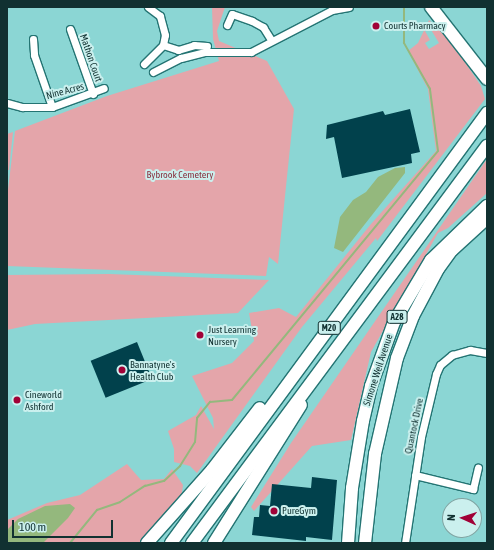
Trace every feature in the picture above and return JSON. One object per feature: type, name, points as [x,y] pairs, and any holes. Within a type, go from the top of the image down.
[{"type":"highway","points":[[431,7],[484,75]]},
{"type":"highway","points":[[437,7],[478,62],[484,75]]},
{"type":"highway","name":"M20","points":[[171,543],[487,113]]},
{"type":"highway","name":"M20","points":[[192,543],[487,146]]},
{"type":"highway","name":"Simone Weil Avenue","points":[[348,543],[352,488],[363,421],[371,386],[394,322],[431,260],[487,206]]},
{"type":"highway","name":"Simone Weil Avenue","points":[[365,543],[375,454],[397,358],[413,316],[438,269],[452,250],[487,218]]},
{"type":"highway","name":"M20","points":[[146,543],[212,470],[276,387],[299,368]]},
{"type":"highway","name":"M20","points":[[214,543],[297,415],[308,387]]},
{"type":"street","points":[[144,64],[163,45],[164,25],[160,16],[148,7]]},
{"type":"street","points":[[153,72],[181,58],[205,52],[251,52],[271,40],[332,10],[349,7]]},
{"type":"street","points":[[227,25],[232,14],[252,21],[263,27],[271,40]]},
{"type":"street","name":"Mathon Court","points":[[70,29],[93,94]]},
{"type":"street","points":[[33,39],[34,55],[52,107]]},
{"type":"street","points":[[163,45],[178,50],[194,45],[207,46]]},
{"type":"street","name":"Nine Acres","points":[[7,103],[22,107],[52,107],[93,94],[104,88]]},
{"type":"street","name":"Quantock Drive","points":[[405,543],[422,430],[440,365],[460,352],[487,353]]},
{"type":"street","points":[[415,475],[473,489],[478,468]]},
{"type":"green space","name":"Bybrook Cemetery","points":[[212,7],[225,7],[217,31],[219,41],[267,61],[294,109],[278,264],[269,257],[266,276],[7,266],[7,198],[15,131],[107,96],[219,61],[213,39]]},
{"type":"green space","points":[[429,20],[452,43],[481,86],[485,99],[377,241],[376,238],[302,327],[197,473],[190,466],[174,462],[174,449],[168,431],[196,415],[201,406],[214,429],[213,418],[192,376],[232,363],[254,341],[249,313],[279,308],[296,317],[371,224],[436,151],[428,89],[408,51],[418,43]],"holes":[[[430,28],[439,43],[429,49],[425,43],[430,40],[425,31]]]},
{"type":"green space","points":[[13,132],[9,170],[7,170],[7,134]]},
{"type":"green space","points":[[487,159],[487,193],[448,228],[438,233],[371,352],[351,440],[312,446],[254,511],[251,507],[291,443]]},
{"type":"green space","points":[[109,274],[269,280],[238,313],[35,324],[7,330],[7,275]]},
{"type":"green space","points":[[127,464],[141,480],[164,479],[172,469],[183,485],[181,499],[140,543],[7,543],[7,520],[47,503],[80,495]]},
{"type":"shaded area","points":[[405,167],[405,173],[343,252],[334,248],[340,217],[353,200],[366,192],[378,177],[395,168]]},
{"type":"shaded area","points":[[70,504],[75,508],[68,518],[44,542],[7,543],[8,529],[18,519],[45,506]]},
{"type":"building","points":[[410,109],[420,152],[411,154],[412,163],[342,178],[334,137],[326,139],[327,125],[383,111],[385,115]]},
{"type":"building","name":"Bannatyne's Health Club","points":[[137,342],[152,379],[106,398],[91,361]]},
{"type":"building","points":[[312,477],[337,480],[332,540],[306,537],[306,541],[252,535],[254,517],[259,517],[260,505],[270,506],[272,484],[311,488]]},
{"type":"waterway","points":[[70,543],[97,510],[120,502],[145,486],[164,481],[180,466],[195,442],[197,418],[210,402],[232,400],[438,151],[430,89],[404,43],[404,7]]},
{"type":"place","name":"Courts Pharmacy","points":[[376,26]]},
{"type":"place","name":"Just Learning Nursery","points":[[200,335]]},
{"type":"place","name":"Bannatyne's Health Club","points":[[122,370]]},
{"type":"place","name":"Cineworld Ashford","points":[[17,400]]},
{"type":"place","name":"PureGym","points":[[274,511]]}]
